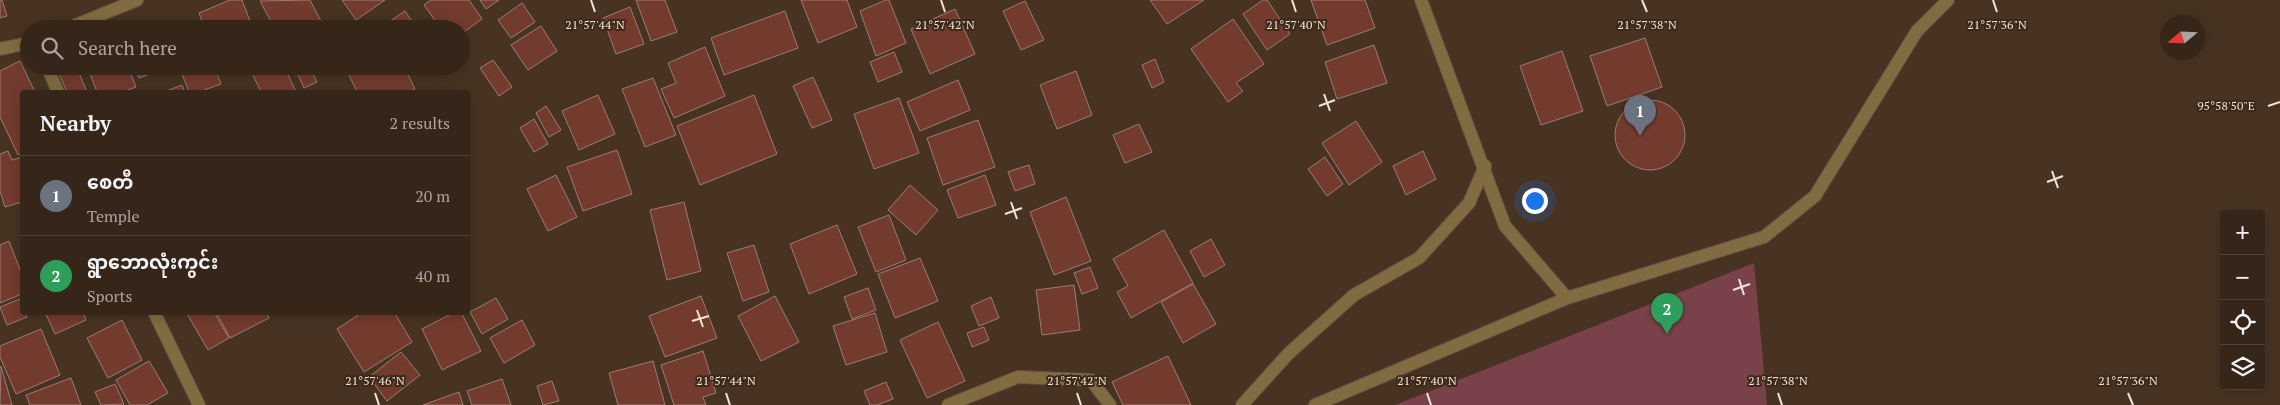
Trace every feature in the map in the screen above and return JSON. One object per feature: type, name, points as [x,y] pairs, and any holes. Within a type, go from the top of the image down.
[{"type":"street","points":[[88,20],[137,0]]},
{"type":"street","points":[[1421,0],[1485,166],[1505,226],[1567,298]]},
{"type":"street","points":[[1315,405],[1567,298],[1764,237],[1815,196],[1916,31],[1948,0]]},
{"type":"street","points":[[0,49],[20,45]]},
{"type":"street","points":[[51,75],[57,90]]},
{"type":"street","points":[[1242,405],[1288,354],[1354,295],[1419,258],[1469,203],[1485,166]]},
{"type":"street","points":[[155,315],[199,405]]},
{"type":"street","points":[[948,405],[1018,377],[1091,380],[1110,405]]},
{"type":"shaded area","points":[[1754,263],[1767,405],[1395,405]]},
{"type":"building","points":[[0,0],[2,0],[7,16],[0,18]]},
{"type":"building","points":[[230,0],[242,0],[250,20],[202,20],[199,13]]},
{"type":"building","points":[[310,0],[320,20],[270,20],[260,1]]},
{"type":"building","points":[[342,0],[385,0],[356,20]]},
{"type":"building","points":[[431,0],[469,0],[482,19],[470,28],[470,20],[435,20],[424,5]]},
{"type":"building","points":[[480,0],[499,0],[486,9]]},
{"type":"building","points":[[636,0],[665,0],[677,32],[651,41]]},
{"type":"building","points":[[801,0],[847,0],[857,27],[818,43]]},
{"type":"building","points":[[889,0],[906,43],[876,56],[860,11]]},
{"type":"building","points":[[1150,0],[1204,0],[1167,24]]},
{"type":"building","points":[[1263,0],[1267,0],[1290,34],[1267,50],[1243,14]]},
{"type":"building","points":[[1311,0],[1365,0],[1375,28],[1327,45]]},
{"type":"building","points":[[1025,1],[1044,40],[1021,50],[1003,11]]},
{"type":"building","points":[[522,3],[535,22],[511,38],[498,20]]},
{"type":"building","points":[[630,7],[644,44],[616,54],[603,18]]},
{"type":"building","points":[[955,9],[975,54],[930,74],[911,29]]},
{"type":"building","points":[[405,11],[411,20],[392,20]]},
{"type":"building","points":[[785,11],[798,48],[724,75],[711,38]]},
{"type":"building","points":[[1233,19],[1264,64],[1236,83],[1243,91],[1228,102],[1191,49]]},
{"type":"building","points":[[541,26],[557,51],[528,70],[511,45]]},
{"type":"building","points":[[1645,38],[1662,87],[1607,106],[1590,56]]},
{"type":"building","points":[[1374,45],[1387,83],[1337,99],[1325,62]]},
{"type":"building","points":[[705,47],[725,96],[674,118],[661,89],[676,83],[668,63]]},
{"type":"building","points":[[1562,51],[1583,111],[1541,125],[1520,66]]},
{"type":"building","points":[[894,52],[902,72],[878,82],[870,62]]},
{"type":"building","points":[[1155,59],[1164,82],[1152,88],[1142,65]]},
{"type":"building","points":[[493,60],[512,87],[499,96],[480,68]]},
{"type":"building","points":[[20,61],[20,75],[27,75],[34,90],[20,90],[20,154],[18,155],[0,117],[0,71]]},
{"type":"building","points":[[1076,71],[1092,115],[1057,129],[1040,85]]},
{"type":"building","points":[[60,75],[80,75],[86,90],[66,90]]},
{"type":"building","points":[[90,75],[131,75],[136,87],[128,90],[96,90]]},
{"type":"building","points":[[183,75],[218,75],[221,84],[204,90],[188,90]]},
{"type":"building","points":[[253,75],[288,75],[295,90],[260,90]]},
{"type":"building","points":[[298,75],[314,75],[317,82],[304,88]]},
{"type":"building","points":[[349,75],[408,75],[415,89],[413,90],[356,90]]},
{"type":"building","points":[[813,77],[832,120],[812,128],[793,86]]},
{"type":"building","points":[[653,78],[676,135],[645,147],[622,89]]},
{"type":"building","points":[[958,80],[970,110],[920,131],[907,102]]},
{"type":"building","points":[[182,85],[184,90],[169,90]]},
{"type":"building","points":[[598,95],[615,134],[579,150],[562,111]]},
{"type":"building","points":[[754,95],[777,154],[700,185],[677,126]]},
{"type":"building","points":[[899,98],[919,153],[874,169],[854,114]]},
{"type":"building","points":[[1650,100],[1663,103],[1675,110],[1682,122],[1685,135],[1682,148],[1675,160],[1663,167],[1650,170],[1637,167],[1625,160],[1618,148],[1615,135],[1618,122],[1625,110],[1637,103]]},
{"type":"building","points":[[546,106],[561,130],[549,137],[536,113]]},
{"type":"building","points":[[534,119],[548,144],[534,152],[520,128]]},
{"type":"building","points":[[978,120],[995,167],[943,185],[927,138]]},
{"type":"building","points":[[1356,121],[1382,162],[1349,185],[1322,143]]},
{"type":"building","points":[[1139,124],[1152,152],[1125,163],[1113,135]]},
{"type":"building","points":[[617,150],[632,194],[583,211],[567,167]]},
{"type":"building","points":[[8,151],[12,160],[20,158],[20,203],[5,207],[0,191],[0,154]]},
{"type":"building","points":[[1423,151],[1436,179],[1406,195],[1393,166]]},
{"type":"building","points":[[1325,157],[1343,184],[1327,196],[1308,169]]},
{"type":"building","points":[[1029,165],[1035,184],[1015,191],[1008,172]]},
{"type":"building","points":[[556,175],[577,217],[548,231],[527,189]]},
{"type":"building","points":[[985,175],[996,205],[958,218],[947,190]]},
{"type":"building","points":[[910,185],[938,210],[916,235],[888,210]]},
{"type":"building","points":[[1066,197],[1091,261],[1054,275],[1030,212]]},
{"type":"building","points":[[684,202],[701,271],[667,280],[650,210]]},
{"type":"building","points":[[889,215],[906,260],[876,272],[858,227]]},
{"type":"building","points":[[837,225],[857,274],[809,294],[790,244]]},
{"type":"building","points":[[1164,230],[1193,283],[1131,318],[1117,292],[1128,286],[1113,259]]},
{"type":"building","points":[[1211,239],[1225,265],[1204,277],[1190,251]]},
{"type":"building","points":[[9,241],[20,270],[20,295],[0,303],[0,245]]},
{"type":"building","points":[[754,245],[769,292],[743,301],[727,253]]},
{"type":"building","points":[[920,258],[938,301],[895,318],[878,274]]},
{"type":"building","points":[[1090,267],[1098,288],[1082,294],[1074,273]]},
{"type":"building","points":[[1193,284],[1216,324],[1183,343],[1161,302]]},
{"type":"building","points":[[1074,285],[1080,330],[1042,335],[1036,290]]},
{"type":"building","points":[[868,288],[876,310],[852,319],[844,297]]},
{"type":"building","points":[[701,296],[717,338],[665,357],[649,316]]},
{"type":"building","points":[[775,296],[799,342],[761,361],[738,316]]},
{"type":"building","points":[[991,297],[999,318],[979,326],[971,306]]},
{"type":"building","points":[[496,298],[508,319],[482,334],[470,312]]},
{"type":"building","points":[[20,299],[20,315],[26,315],[27,317],[7,325],[0,307]]},
{"type":"building","points":[[875,313],[887,352],[846,365],[833,326]]},
{"type":"building","points":[[46,315],[84,315],[86,320],[55,334]]},
{"type":"building","points":[[188,315],[216,315],[229,338],[208,350]]},
{"type":"building","points":[[218,315],[268,315],[269,318],[230,338]]},
{"type":"building","points":[[358,315],[396,315],[412,342],[364,372],[337,329]]},
{"type":"building","points":[[449,315],[463,315],[481,351],[442,370],[422,329]]},
{"type":"building","points":[[122,320],[142,360],[108,378],[87,338]]},
{"type":"building","points":[[522,320],[535,345],[504,363],[490,338]]},
{"type":"building","points":[[938,322],[965,381],[927,398],[900,340]]},
{"type":"building","points":[[984,327],[989,340],[972,347],[967,333]]},
{"type":"building","points":[[41,329],[60,375],[16,394],[0,357],[0,346]]},
{"type":"building","points":[[703,351],[716,393],[703,397],[706,405],[674,405],[661,365]]},
{"type":"building","points":[[401,352],[420,375],[387,401],[369,377]]},
{"type":"building","points":[[1168,356],[1191,405],[1123,405],[1112,382]]},
{"type":"building","points":[[149,361],[168,393],[147,405],[130,405],[116,380]]},
{"type":"building","points":[[653,361],[665,405],[618,405],[609,373]]},
{"type":"building","points":[[1,366],[12,405],[0,405]]},
{"type":"building","points":[[71,378],[81,405],[30,405],[26,395]]},
{"type":"building","points":[[502,379],[511,405],[472,405],[467,391]]},
{"type":"building","points":[[552,381],[559,401],[543,405],[537,386]]},
{"type":"building","points":[[886,382],[893,399],[877,405],[870,405],[864,391]]},
{"type":"building","points":[[115,384],[124,404],[101,405],[95,392]]},
{"type":"building","points":[[459,392],[463,405],[423,405]]},
{"type":"place","name":"စေတီ","points":[[1640,136]]},
{"type":"place","name":"ရွာဘောလုံးကွင်း","points":[[1667,334]]}]
